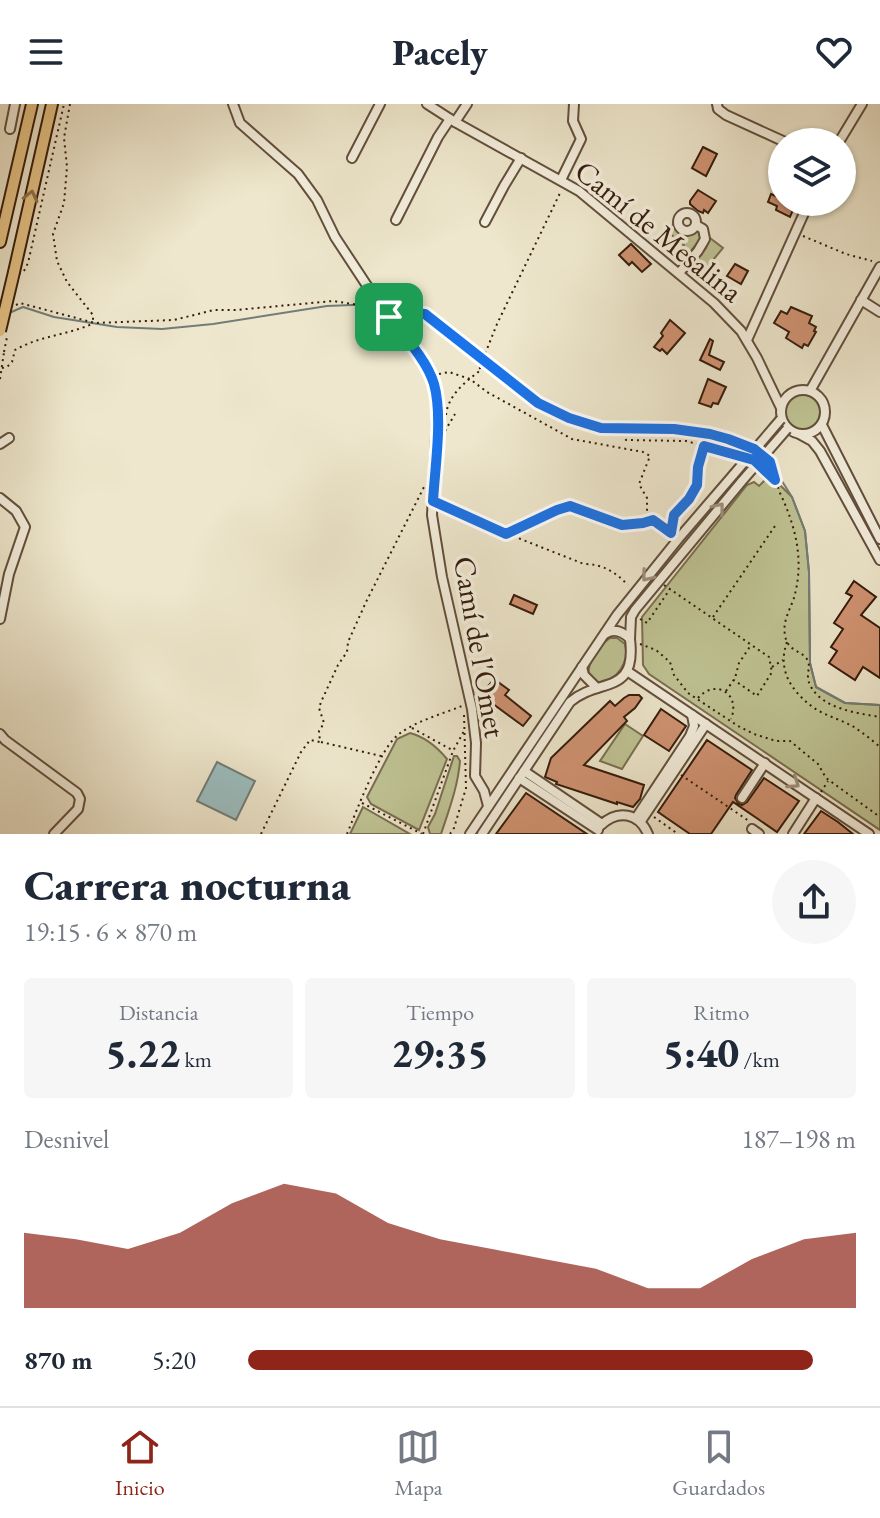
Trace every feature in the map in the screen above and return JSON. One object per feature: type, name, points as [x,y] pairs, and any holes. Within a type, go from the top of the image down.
[{"type":"main road","points":[[0,242],[32,104]]},
{"type":"main road","points":[[0,331],[18,274],[52,104]]},
{"type":"street","points":[[10,129],[15,104]]},
{"type":"street","name":"Camí de l'Omet","points":[[233,104],[240,123],[298,174],[317,200],[335,237],[386,314],[418,353],[434,383],[437,437],[432,515],[442,577],[471,702],[476,743],[475,776],[488,806]]},
{"type":"street","points":[[352,158],[380,104]]},
{"type":"street","name":"Camí de Mesalina","points":[[427,104],[563,182],[604,210],[714,303],[747,340],[781,408]]},
{"type":"street","points":[[396,220],[438,137],[467,104]]},
{"type":"street","points":[[563,182],[581,139],[573,121],[574,104]]},
{"type":"street","points":[[717,104],[726,115],[768,134]]},
{"type":"street","points":[[847,128],[862,104]]},
{"type":"street","points":[[485,222],[521,158]]},
{"type":"street","points":[[747,340],[802,216]]},
{"type":"street","points":[[679,273],[705,239],[703,229],[696,225]]},
{"type":"street","points":[[810,391],[861,300],[877,279],[880,265]]},
{"type":"street","points":[[861,300],[880,307]]},
{"type":"street","points":[[801,435],[816,430],[825,418],[819,396],[799,390],[787,396],[781,408],[781,419],[787,429],[812,441],[820,451],[880,560]]},
{"type":"street","points":[[470,834],[636,591],[781,419]]},
{"type":"street","points":[[822,425],[880,539]]},
{"type":"street","points":[[482,834],[570,702],[587,691],[610,685],[627,671],[631,617],[635,610],[787,429]]},
{"type":"street","points":[[0,444],[9,438]]},
{"type":"street","points":[[0,498],[16,511],[25,527],[3,588],[0,619]]},
{"type":"street","points":[[604,634],[615,630],[630,639]]},
{"type":"street","points":[[582,667],[584,675],[597,688]]},
{"type":"street","points":[[627,671],[818,796],[869,834]]},
{"type":"street","points":[[638,820],[690,736],[694,726],[692,715]]},
{"type":"street","points":[[638,820],[706,724]]},
{"type":"street","points":[[695,740],[716,731]]},
{"type":"street","points":[[0,734],[77,793],[80,799],[78,809],[54,834]]},
{"type":"street","points":[[742,798],[765,763]]},
{"type":"street","points":[[521,774],[599,829],[618,815],[638,820],[648,834]]},
{"type":"street","points":[[481,786],[488,789],[503,785]]},
{"type":"street","points":[[793,834],[818,796]]},
{"type":"path","points":[[18,274],[28,263],[64,104]]},
{"type":"path","points":[[70,104],[64,138],[67,167],[64,203],[53,234],[57,261],[67,282],[93,315],[94,323]]},
{"type":"path","points":[[483,361],[563,182]]},
{"type":"path","points":[[794,234],[880,265]]},
{"type":"path","points":[[10,308],[20,303],[94,323],[174,320],[214,310],[333,301],[359,305],[378,315],[425,314],[538,403],[588,424],[601,428],[692,431],[754,449]]},
{"type":"path","points":[[2,368],[12,362],[15,350],[29,341],[94,323]]},
{"type":"path","points":[[437,437],[452,396],[481,370],[469,350]]},
{"type":"path","points":[[0,379],[4,352]]},
{"type":"path","points":[[430,376],[449,372],[470,379],[487,392],[572,439],[643,452],[650,456],[639,484],[647,498],[647,515],[672,534],[674,515],[697,485],[704,446]]},
{"type":"path","points":[[437,437],[455,414]]},
{"type":"path","points":[[618,428],[626,440],[686,441],[742,457]]},
{"type":"path","points":[[762,455],[770,462],[791,518],[799,559],[795,595],[785,625],[787,642],[807,661],[807,674],[817,694],[853,713],[880,717]]},
{"type":"path","points":[[320,742],[319,731],[324,723],[319,708],[321,702],[347,652],[348,642],[366,602],[436,464]]},
{"type":"path","points":[[764,470],[775,480]]},
{"type":"path","points":[[433,501],[584,564],[598,564],[618,574],[636,591]]},
{"type":"path","points":[[506,534],[570,506],[622,525],[653,520]]},
{"type":"path","points":[[712,618],[775,526]]},
{"type":"path","points":[[663,585],[769,657],[772,672],[757,696],[734,680]]},
{"type":"path","points":[[639,618],[647,623],[670,589]]},
{"type":"path","points":[[787,642],[783,655],[785,675],[797,692],[815,708],[854,727],[880,747]]},
{"type":"path","points":[[640,644],[656,650],[670,662],[674,675],[688,693],[754,734],[776,741],[790,741],[818,764],[829,780],[880,817]]},
{"type":"path","points":[[725,692],[751,645]]},
{"type":"path","points":[[771,667],[783,660]]},
{"type":"path","points":[[697,699],[710,689],[725,692],[732,699],[734,709],[730,720]]},
{"type":"path","points":[[347,834],[382,757],[396,735],[471,702]]},
{"type":"path","points":[[450,834],[466,788],[464,713],[471,702]]},
{"type":"path","points":[[411,727],[453,751]]},
{"type":"path","points":[[361,802],[422,834],[464,730]]},
{"type":"path","points":[[261,834],[301,752],[310,740],[382,757]]},
{"type":"path","points":[[680,775],[754,828]]},
{"type":"path","points":[[818,796],[829,780]]},
{"type":"path","points":[[653,816],[678,834]]},
{"type":"green space","points":[[674,224],[680,233],[698,231],[702,237],[683,261],[676,255],[684,245],[669,233]]},
{"type":"green space","points":[[710,238],[723,248],[703,272],[693,264]]},
{"type":"green space","points":[[802,394],[815,399],[820,412],[815,425],[802,430],[789,425],[784,412],[789,399]]},
{"type":"green space","points":[[768,477],[792,497],[805,531],[809,572],[810,663],[816,687],[845,703],[880,705],[880,830],[649,674],[643,665],[642,617],[747,485],[754,482],[759,486]]},
{"type":"green space","points":[[610,638],[617,638],[625,644],[626,657],[616,675],[598,683],[589,676],[590,666],[598,650]]},
{"type":"green space","points":[[625,724],[643,736],[622,769],[600,761]]},
{"type":"green space","points":[[410,733],[431,743],[447,759],[419,830],[371,804],[367,797],[397,739]]},
{"type":"green space","points":[[454,756],[460,761],[450,807],[441,834],[430,834],[428,827]]},
{"type":"green space","points":[[363,807],[410,834],[350,834]]},
{"type":"water","points":[[217,762],[255,781],[236,820],[197,801]]},
{"type":"building","points":[[703,147],[717,154],[706,176],[692,168]]},
{"type":"building","points":[[698,190],[716,201],[708,213],[698,211],[690,204]]},
{"type":"building","points":[[631,244],[651,264],[642,272],[619,255]]},
{"type":"building","points":[[735,264],[748,271],[741,284],[727,276]]},
{"type":"building","points":[[791,307],[812,316],[809,323],[816,327],[816,332],[808,346],[804,344],[802,348],[786,338],[789,332],[774,323],[781,311],[787,314]]},
{"type":"building","points":[[670,320],[685,333],[667,354],[654,347]]},
{"type":"building","points":[[710,339],[713,341],[709,355],[724,362],[720,370],[700,360]]},
{"type":"building","points":[[708,379],[726,387],[718,404],[713,403],[711,407],[699,403]]},
{"type":"building","points":[[854,581],[876,597],[861,615],[880,628],[880,678],[863,667],[855,680],[829,663],[837,651],[831,647],[843,629],[834,623],[852,596],[846,593]]},
{"type":"building","points":[[514,595],[537,605],[533,614],[510,604]]},
{"type":"building","points":[[494,679],[509,690],[505,695],[531,716],[523,726],[489,701],[493,697],[485,690]]},
{"type":"building","points":[[629,695],[642,698],[624,717],[627,721],[584,765],[644,785],[640,799],[633,807],[556,784],[545,777],[551,758],[610,701],[615,706]]},
{"type":"building","points":[[661,709],[686,726],[669,751],[644,735]]},
{"type":"building","points":[[707,740],[752,770],[736,795],[738,803],[742,805],[747,802],[764,778],[799,801],[777,832],[733,802],[711,834],[690,834],[658,812]]},
{"type":"building","points":[[526,793],[587,834],[496,834]]},
{"type":"building","points":[[821,811],[838,822],[853,834],[804,834]]},
{"type":"waterway","points":[[9,313],[23,307],[54,317],[117,327],[162,329],[327,306],[377,304]]},
{"type":"waterway","points":[[383,305],[403,305],[434,323],[527,400],[564,421],[600,433],[693,435],[722,440],[749,453]]},
{"type":"waterway","points":[[761,461],[775,470],[792,497],[805,531],[809,572],[810,663],[816,687],[845,703],[880,705]]},
{"type":"route","points":[[408,313],[425,314],[538,403],[569,418],[601,428],[674,429],[728,439],[754,449],[770,462],[775,480],[754,460],[704,446],[697,485],[674,515],[671,533],[653,520],[622,525],[570,506],[506,534],[433,501],[437,416],[434,383],[418,353],[389,317],[408,313]]}]
